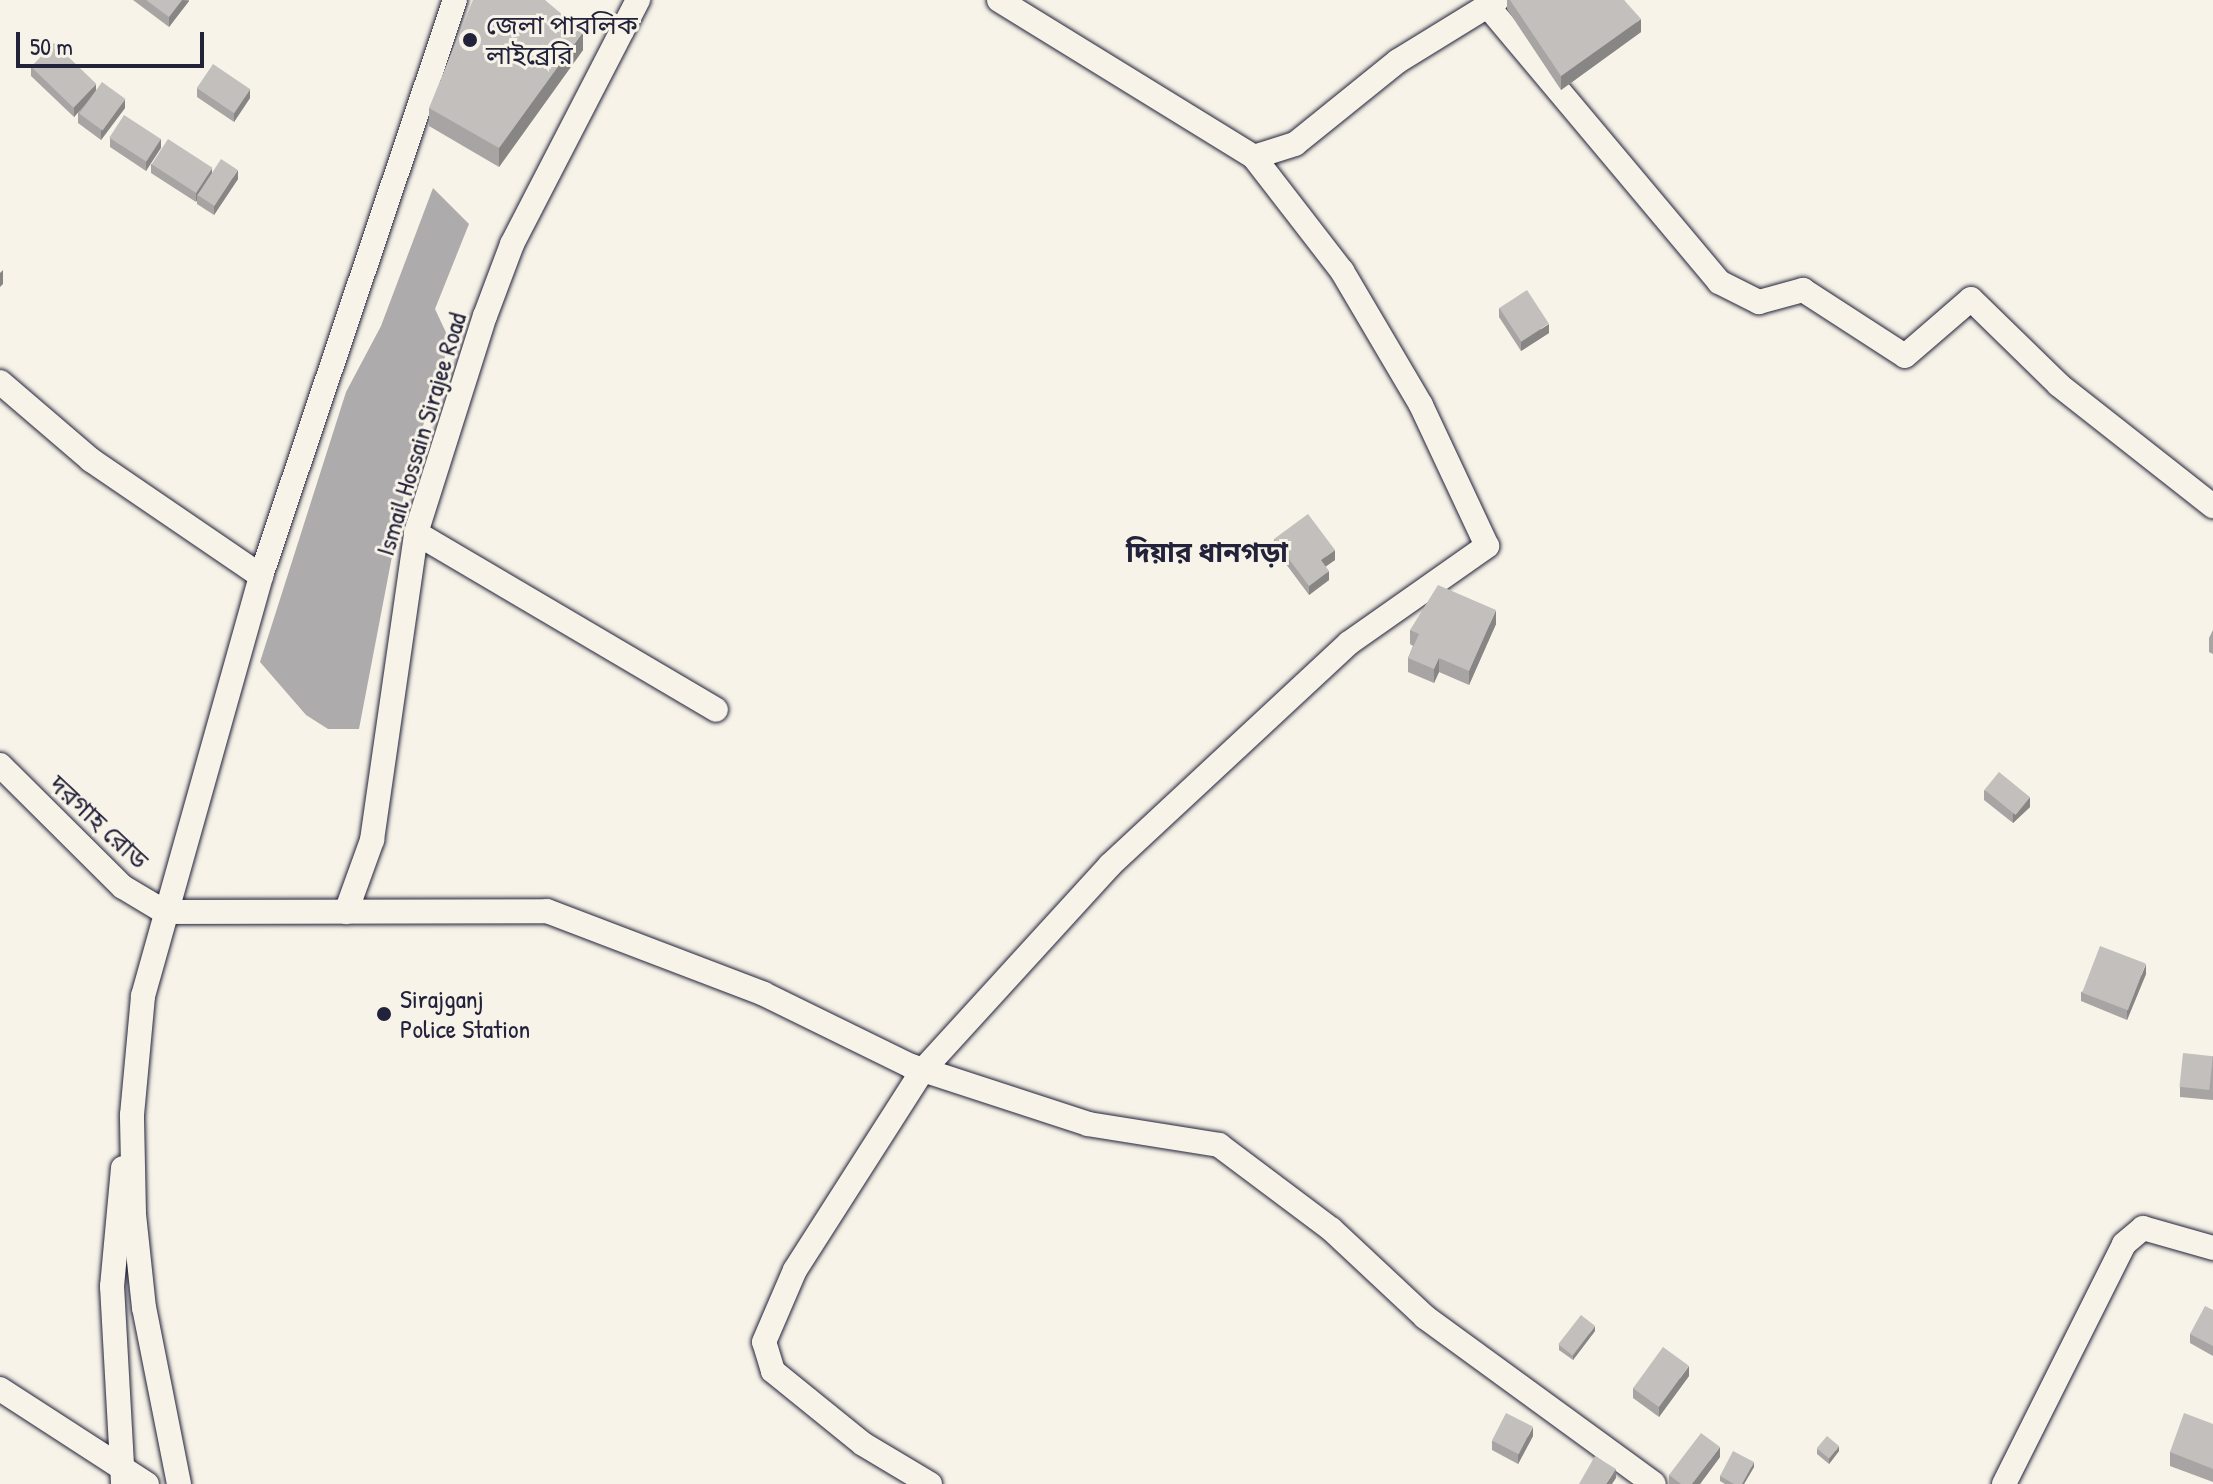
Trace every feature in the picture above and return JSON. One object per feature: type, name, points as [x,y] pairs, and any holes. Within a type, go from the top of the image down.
[{"type":"street","points":[[124,1477],[112,1286],[143,996],[261,576],[455,0]]},
{"type":"street","name":"Ismail Hossain Sirajee Road","points":[[346,912],[372,840],[416,533],[512,244],[638,0]]},
{"type":"street","points":[[930,1484],[863,1444],[773,1371],[764,1342],[795,1270],[923,1070],[1110,865],[1349,643],[1487,546],[1421,405],[1342,271],[1254,157],[999,0]]},
{"type":"street","points":[[1254,157],[1295,144],[1398,61],[1492,2],[1719,282],[1759,302],[1803,290],[1905,356],[1971,299],[2070,395],[2213,506]]},
{"type":"street","points":[[0,382],[91,460],[261,576]]},
{"type":"street","points":[[416,533],[716,710]]},
{"type":"street","name":"দরগাহ রোড","points":[[0,765],[123,887],[165,912]]},
{"type":"street","points":[[165,912],[547,911],[764,994],[923,1070],[1088,1124],[1219,1145],[1331,1229],[1448,1336],[1654,1484]]},
{"type":"street","points":[[132,1115],[144,1308],[179,1484]]},
{"type":"street","points":[[2004,1484],[2124,1244],[2143,1228],[2213,1248]]},
{"type":"street","points":[[0,1389],[124,1477],[147,1484]]},
{"type":"shaded area","points":[[433,188],[469,224],[435,309],[450,341],[408,473],[359,729],[328,729],[306,715],[260,662],[346,392],[381,326]]},
{"type":"building","points":[[146,0],[182,0],[169,17]]},
{"type":"building","points":[[473,0],[545,0],[583,32],[499,148],[429,108]]},
{"type":"building","points":[[1510,0],[1624,0],[1641,19],[1561,76]]},
{"type":"building","points":[[54,43],[96,84],[74,108],[31,67]]},
{"type":"building","points":[[213,64],[250,89],[234,113],[197,88]]},
{"type":"building","points":[[102,82],[125,99],[103,131],[79,114]]},
{"type":"building","points":[[124,115],[161,139],[146,162],[109,138]]},
{"type":"building","points":[[168,139],[212,168],[196,193],[152,164]]},
{"type":"building","points":[[221,159],[238,170],[214,206],[198,195]]},
{"type":"building","points":[[1527,290],[1549,324],[1521,342],[1499,308]]},
{"type":"building","points":[[1308,514],[1335,550],[1321,560],[1329,571],[1309,586],[1274,539]]},
{"type":"building","points":[[1438,585],[1496,610],[1469,671],[1439,658],[1434,669],[1408,658],[1419,634],[1410,630]]},
{"type":"building","points":[[1999,772],[2030,797],[2016,815],[1985,790]]},
{"type":"building","points":[[2100,946],[2146,964],[2128,1010],[2082,993]]},
{"type":"building","points":[[2183,1053],[2213,1056],[2209,1090],[2179,1087]]},
{"type":"building","points":[[2205,1306],[2213,1310],[2213,1346],[2190,1334]]},
{"type":"building","points":[[1581,1315],[1595,1326],[1572,1355],[1558,1344]]},
{"type":"building","points":[[1663,1347],[1689,1366],[1659,1407],[1633,1388]]},
{"type":"building","points":[[1506,1413],[1533,1427],[1519,1454],[1492,1441]]},
{"type":"building","points":[[2184,1413],[2213,1424],[2213,1469],[2170,1452]]},
{"type":"building","points":[[1701,1433],[1720,1447],[1692,1484],[1681,1484],[1669,1475]]},
{"type":"building","points":[[1827,1436],[1839,1446],[1829,1459],[1817,1448]]},
{"type":"building","points":[[1733,1451],[1754,1462],[1742,1484],[1734,1484],[1720,1476]]},
{"type":"building","points":[[1595,1456],[1616,1469],[1606,1484],[1579,1484]]},
{"type":"place","name":"জেলা পাবলিক লাইব্রেরি","points":[[470,40]]},
{"type":"place","name":"Sirajganj Police Station","points":[[384,1014]]},
{"type":"district","name":"দিয়ার ধানগড়া","points":[[1207,552]]}]
